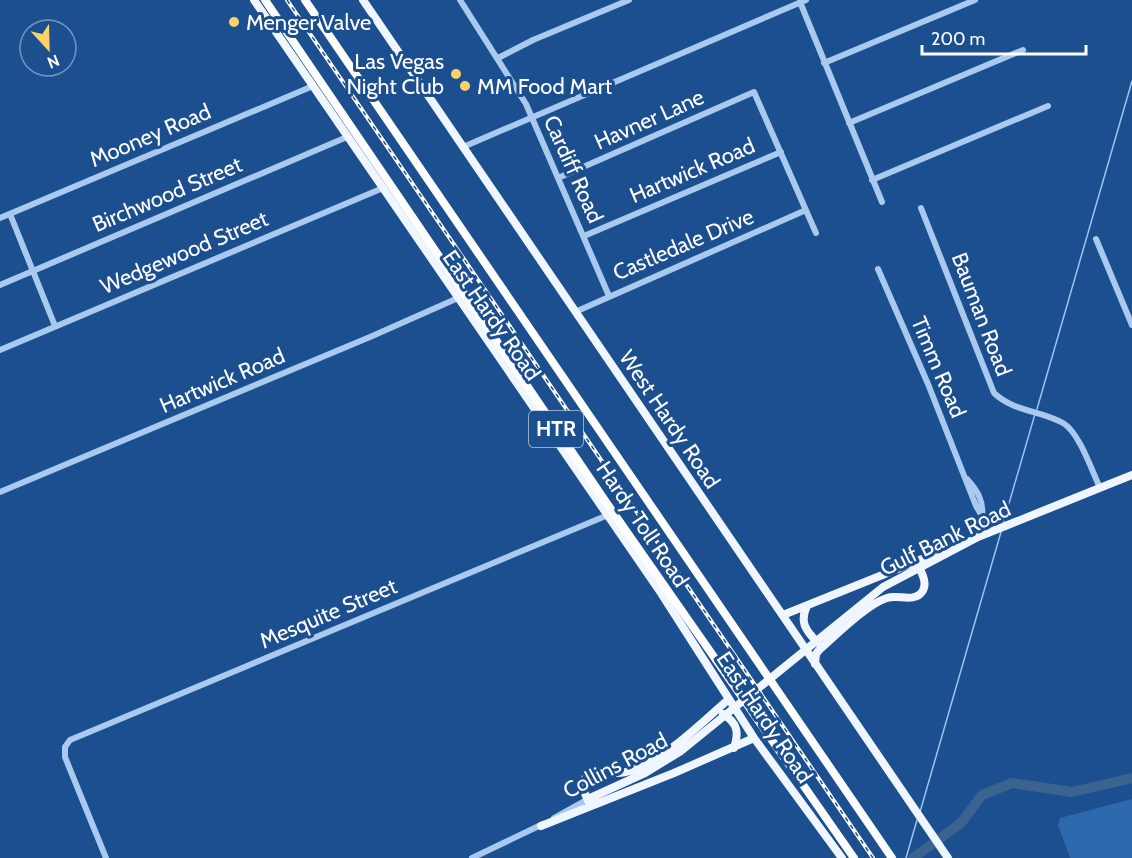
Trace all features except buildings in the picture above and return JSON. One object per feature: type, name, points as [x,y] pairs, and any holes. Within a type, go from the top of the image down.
[{"type":"highway","name":"Hardy Toll Road","points":[[265,0],[619,521],[853,857]]},
{"type":"highway","name":"Hardy Toll Road","points":[[305,0],[892,858]]},
{"type":"main road","name":"East Hardy Road","points":[[254,0],[661,593],[754,738],[842,858]]},
{"type":"main road","name":"West Hardy Road","points":[[363,0],[948,858]]},
{"type":"main road","name":"Gulf Bank Road","points":[[790,662],[883,587],[918,564],[978,537],[1132,475]]},
{"type":"main road","points":[[783,615],[918,564],[925,585],[921,593],[913,598],[898,596],[880,600],[826,643],[816,654],[815,664]]},
{"type":"main road","points":[[807,606],[802,615],[804,625],[816,642],[826,643]]},
{"type":"main road","name":"Collins Road","points":[[589,802],[662,764],[702,735],[790,662]]},
{"type":"main road","points":[[589,802],[583,789],[586,776],[593,772],[623,772],[648,763],[729,699]]},
{"type":"main road","points":[[710,716],[721,713],[729,717],[737,727],[738,735],[734,748]]},
{"type":"main road","points":[[541,826],[589,802],[734,748],[754,738]]},
{"type":"street","name":"Cardiff Road","points":[[460,0],[526,104],[609,296]]},
{"type":"street","points":[[498,58],[533,40],[629,0]]},
{"type":"street","points":[[824,63],[975,0]]},
{"type":"street","points":[[463,147],[803,1],[824,63],[882,202]]},
{"type":"street","points":[[849,123],[1023,50]]},
{"type":"street","name":"Mooney Road","points":[[0,218],[313,86]]},
{"type":"street","name":"Havner Lane","points":[[558,178],[754,92],[781,152]]},
{"type":"street","points":[[872,180],[1048,106]]},
{"type":"street","name":"Birchwood Street","points":[[0,285],[348,137]]},
{"type":"street","points":[[781,152],[816,233]]},
{"type":"street","name":"Hartwick Road","points":[[584,236],[781,152]]},
{"type":"street","name":"Wedgewood Street","points":[[0,350],[383,188]]},
{"type":"street","name":"Bauman Road","points":[[921,208],[994,393],[1009,405],[1065,424],[1075,437],[1100,488]]},
{"type":"street","name":"Castledale Drive","points":[[575,312],[806,210]]},
{"type":"street","points":[[10,214],[55,326]]},
{"type":"street","points":[[1096,239],[1132,325]]},
{"type":"street","name":"Timm Road","points":[[878,269],[966,479],[978,494],[982,504],[982,516],[991,532]]},
{"type":"street","name":"Hartwick Road","points":[[0,492],[458,298]]},
{"type":"street","name":"Mesquite Street","points":[[106,858],[65,757],[65,747],[70,740],[608,515]]},
{"type":"street","points":[[472,858],[541,826]]},
{"type":"shaded area","points":[[1132,799],[1132,858],[1070,858],[1058,825],[1060,818]]},
{"type":"waterway","points":[[1037,409],[1132,81]]},
{"type":"waterway","points":[[1003,524],[1035,414]]},
{"type":"waterway","points":[[920,812],[1001,532]]},
{"type":"waterway","points":[[913,858],[961,823],[982,795],[1012,783],[1072,792],[1132,778]]},
{"type":"waterway","points":[[906,858],[917,820]]},
{"type":"railway","points":[[287,0],[873,858]]},
{"type":"place","name":"Menger Valve","points":[[234,22]]},
{"type":"place","name":"Las Vegas Night Club","points":[[456,74]]},
{"type":"place","name":"MM Food Mart","points":[[465,86]]}]
